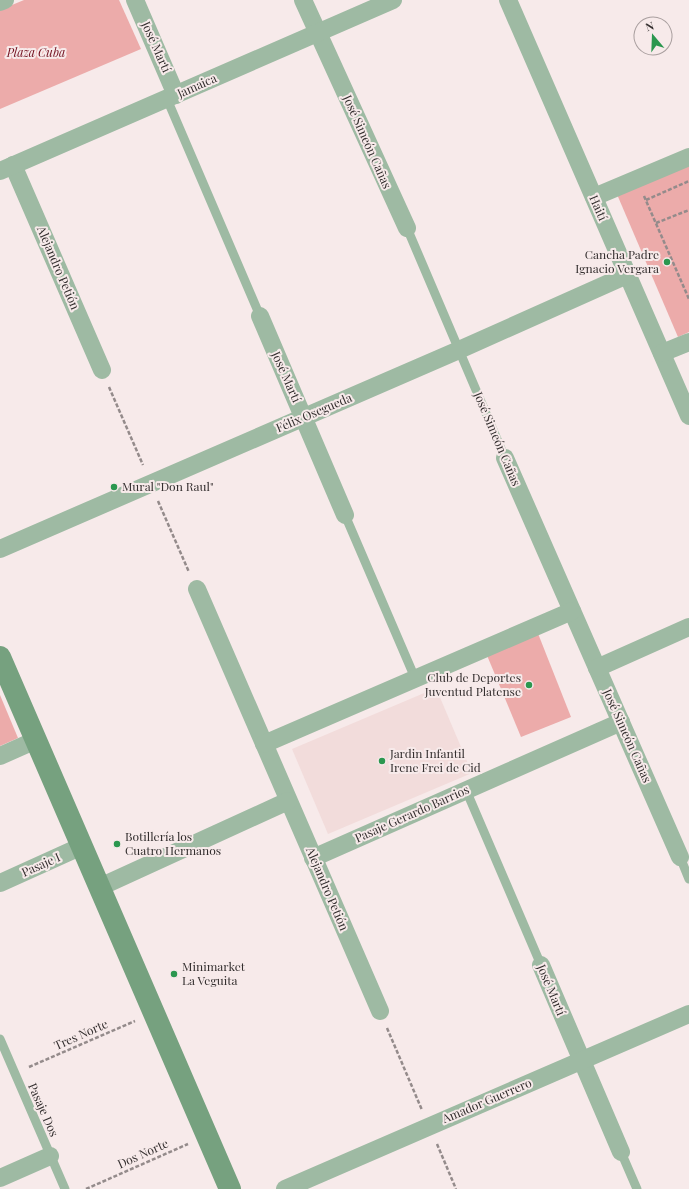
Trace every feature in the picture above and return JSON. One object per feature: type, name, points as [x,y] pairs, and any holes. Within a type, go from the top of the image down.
[{"type":"street","points":[[0,2],[5,0]]},
{"type":"street","name":"José Martí","points":[[135,0],[172,97]]},
{"type":"street","name":"José Simeón Cañas","points":[[302,0],[407,228]]},
{"type":"street","name":"Jamaica","points":[[4,168],[172,97],[393,0]]},
{"type":"street","name":"Haití","points":[[508,0],[689,416]]},
{"type":"street","points":[[594,197],[689,157]]},
{"type":"street","name":"Alejandro Petión","points":[[4,168],[102,370]]},
{"type":"street","name":"Félix Osegueda","points":[[0,549],[459,350],[627,274]]},
{"type":"street","name":"José Martí","points":[[260,316],[345,515]]},
{"type":"street","points":[[662,353],[689,342]]},
{"type":"street","name":"José Simeón Cañas","points":[[505,458],[680,857]]},
{"type":"street","name":"Alejandro Petión","points":[[196,589],[380,1011]]},
{"type":"street","points":[[264,744],[572,611]]},
{"type":"street","points":[[597,668],[689,628]]},
{"type":"street","points":[[0,656],[230,1189]]},
{"type":"street","name":"Pasaje Gerardo Barrios","points":[[313,858],[621,722]]},
{"type":"street","points":[[0,756],[36,740]]},
{"type":"street","points":[[100,887],[288,801]]},
{"type":"street","name":"Pasaje I","points":[[0,883],[82,846]]},
{"type":"street","name":"José Martí","points":[[541,965],[621,1152]]},
{"type":"street","name":"Amador Guerrero","points":[[285,1189],[689,1014]]},
{"type":"street","points":[[0,1178],[50,1156]]},
{"type":"lane","name":"José Martí","points":[[172,97],[260,316]]},
{"type":"lane","name":"José Simeón Cañas","points":[[407,228],[505,458]]},
{"type":"lane","name":"José Martí","points":[[345,515],[415,678]]},
{"type":"lane","name":"José Martí","points":[[466,790],[541,965]]},
{"type":"lane","name":"José Simeón Cañas","points":[[680,857],[689,879]]},
{"type":"lane","name":"Pasaje Dos","points":[[0,1039],[65,1189]]},
{"type":"lane","name":"José Martí","points":[[621,1152],[636,1189]]},
{"type":"path","points":[[637,179],[689,299]]},
{"type":"path","points":[[646,200],[689,181]]},
{"type":"path","points":[[656,223],[689,210]]},
{"type":"path","points":[[380,1011],[456,1189]]},
{"type":"path","name":"Tres Norte","points":[[14,1074],[154,1013]]},
{"type":"path","name":"Dos Norte","points":[[86,1189],[207,1136]]},
{"type":"shaded area","name":"Jardin Infantil Irene Frei de Cid","points":[[436,688],[472,773],[328,834],[292,749]]},
{"type":"green space","name":"Plaza Cuba","points":[[24,0],[119,0],[141,49],[0,109],[0,10]]},
{"type":"green space","name":"Cancha Padre Ignacio Vergara","points":[[689,162],[689,332],[678,337],[616,192]]},
{"type":"green space","name":"Club de Deportes Juventud Platense","points":[[537,631],[571,717],[521,737],[486,653]]},
{"type":"green space","points":[[0,695],[18,738],[0,746]]},
{"type":"place","name":"Cancha Padre Ignacio Vergara","points":[[667,262]]},
{"type":"place","name":"Mural \"Don Raul\"","points":[[114,487]]},
{"type":"place","name":"Club de Deportes Juventud Platense","points":[[529,685]]},
{"type":"place","name":"Jardin Infantil Irene Frei de Cid","points":[[382,761]]},
{"type":"place","name":"Botillería los Cuatro Hermanos","points":[[117,844]]},
{"type":"place","name":"Minimarket La Veguita","points":[[174,974]]}]
